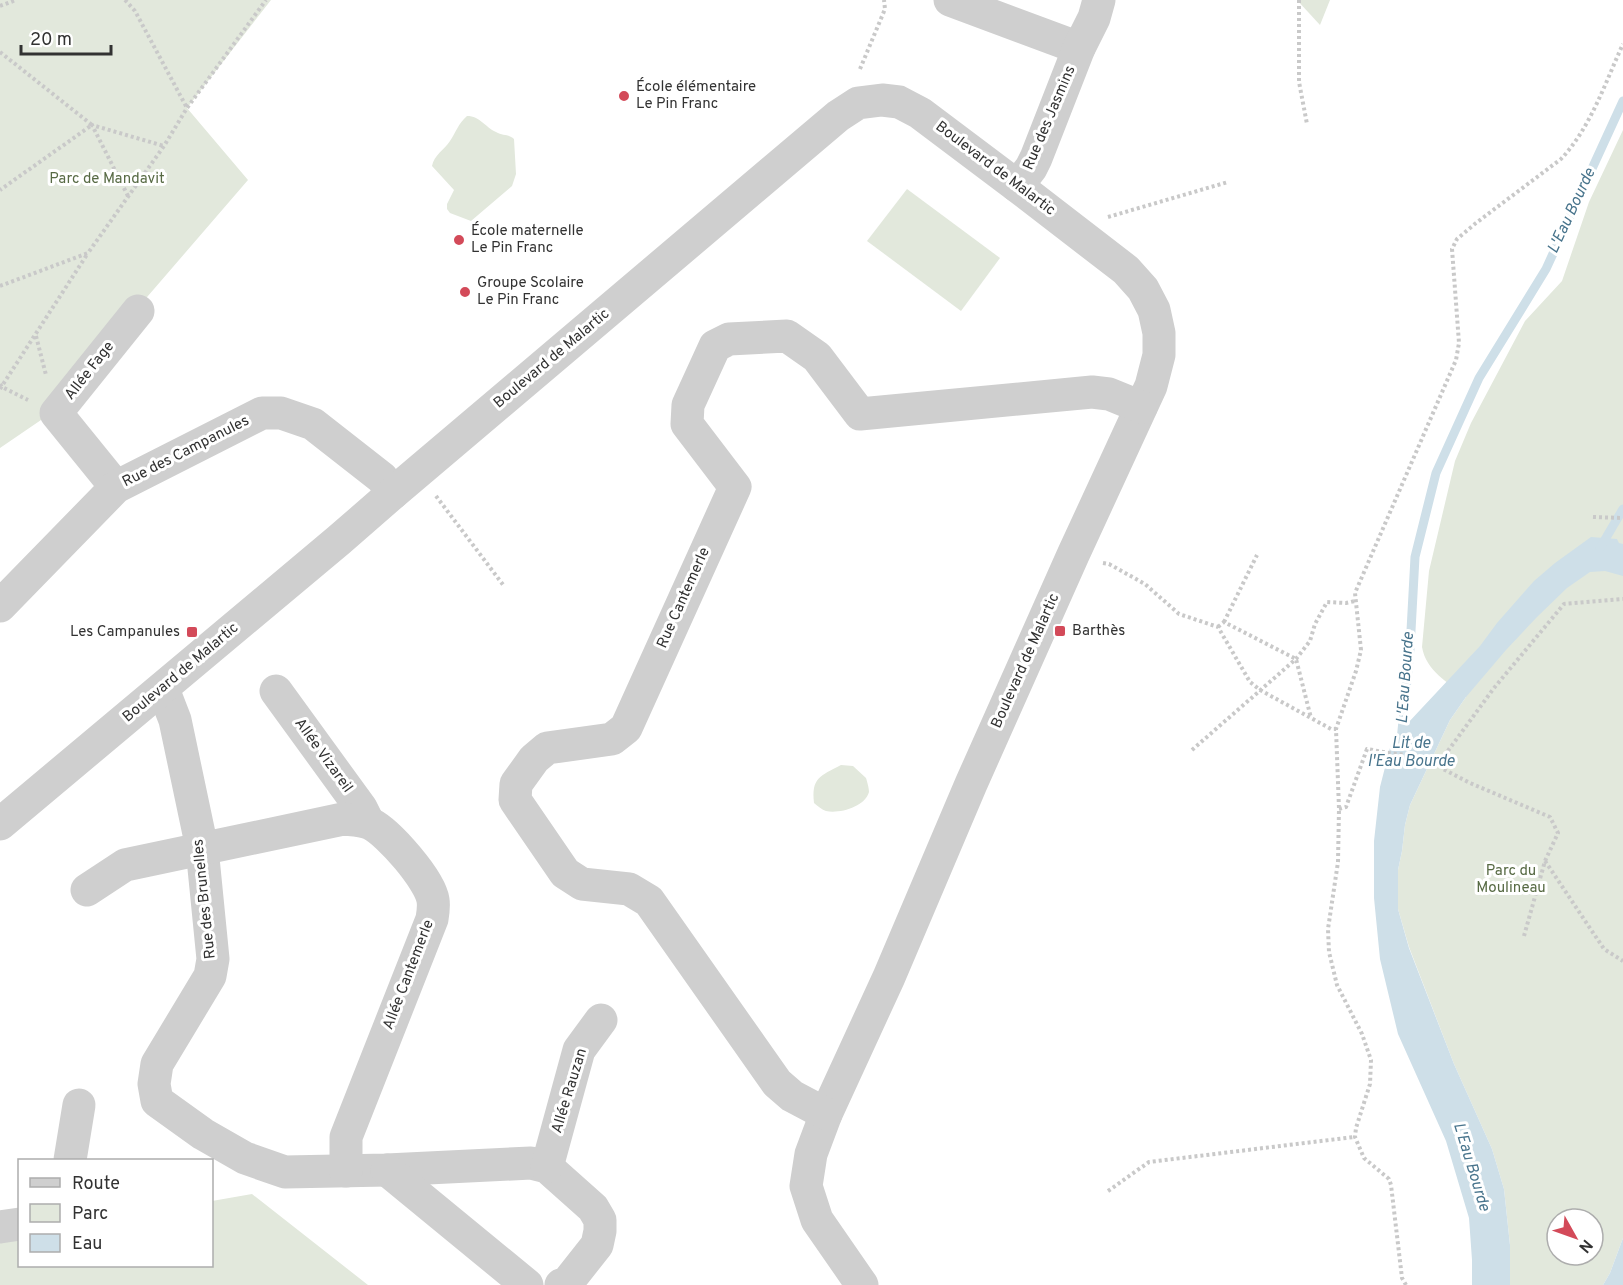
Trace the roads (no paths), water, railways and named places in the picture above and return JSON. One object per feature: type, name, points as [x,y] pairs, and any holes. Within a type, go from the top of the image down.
[{"type":"street","name":"Rue des Jasmins","points":[[951,0],[1079,48]]},
{"type":"street","name":"Rue des Jasmins","points":[[1017,186],[1036,158],[1079,48],[1094,18],[1099,0]]},
{"type":"street","name":"Boulevard de Malartic","points":[[0,824],[164,689],[838,116],[858,103],[882,100],[899,102],[921,113],[1126,270],[1143,289],[1154,310],[1159,333],[1159,355],[1151,386],[971,783],[889,977],[826,1114],[811,1154],[806,1186],[817,1220],[862,1285]]},
{"type":"street","name":"Allée Fage","points":[[116,487],[57,414],[138,311]]},
{"type":"street","name":"Rue Cantemerle","points":[[826,1114],[792,1096],[777,1083],[649,901],[630,889],[582,884],[565,873],[514,800],[516,784],[534,759],[547,748],[612,739],[626,728],[631,718],[735,487],[687,424],[688,405],[715,346],[729,339],[787,336],[817,357],[860,414],[1092,392],[1109,394],[1141,408]]},
{"type":"street","name":"Rue des Campanules","points":[[0,606],[116,487],[262,413],[281,413],[313,424],[382,478],[393,493]]},
{"type":"street","name":"Rue des Brunelles","points":[[164,689],[176,720],[202,848],[213,959],[210,976],[157,1064],[154,1084],[157,1101],[203,1134],[245,1158],[285,1172],[531,1163],[547,1167]]},
{"type":"street","name":"Allée Vizareil","points":[[276,691],[361,808],[368,822]]},
{"type":"street","points":[[87,890],[125,865],[343,819],[368,822]]},
{"type":"street","name":"Allée Cantemerle","points":[[346,1171],[346,1137],[432,919],[434,902],[430,889],[399,846],[380,829],[368,822]]},
{"type":"street","name":"Allée Rauzan","points":[[547,1167],[579,1050],[602,1020]]},
{"type":"street","points":[[70,1159],[79,1105]]},
{"type":"street","points":[[547,1167],[593,1208],[600,1220],[597,1245],[567,1283],[561,1285]]},
{"type":"street","points":[[387,1170],[527,1285]]},
{"type":"street","points":[[0,1227],[18,1224]]},
{"type":"water","name":"Lit de l'Eau Bourde","points":[[1591,537],[1617,539],[1623,544],[1623,576],[1605,571],[1590,572],[1567,588],[1506,650],[1466,697],[1450,720],[1410,805],[1405,825],[1398,870],[1398,909],[1409,948],[1454,1064],[1492,1149],[1504,1189],[1510,1245],[1510,1285],[1472,1285],[1469,1218],[1446,1141],[1398,1034],[1380,959],[1374,898],[1374,841],[1380,787],[1392,740],[1480,646],[1534,581]]},
{"type":"water","points":[[1623,1238],[1623,1285],[1603,1285],[1610,1273]]},
{"type":"waterway","name":"L'Eau Bourde","points":[[1401,741],[1410,649],[1415,557],[1436,473],[1479,378],[1546,269],[1623,101]]},
{"type":"waterway","points":[[1600,548],[1623,509]]},
{"type":"place","name":"École élémentaire Le Pin Franc","points":[[624,96]]},
{"type":"place","name":"École maternelle Le Pin Franc","points":[[459,240]]},
{"type":"place","name":"Groupe Scolaire Le Pin Franc","points":[[465,292]]},
{"type":"place","name":"Barthès","points":[[1060,631]]},
{"type":"place","name":"Les Campanules","points":[[192,632]]},
{"type":"park label","name":"Parc de Mandavit","points":[[107,179]]},
{"type":"park label","name":"Parc du Moulineau","points":[[1511,880]]}]
